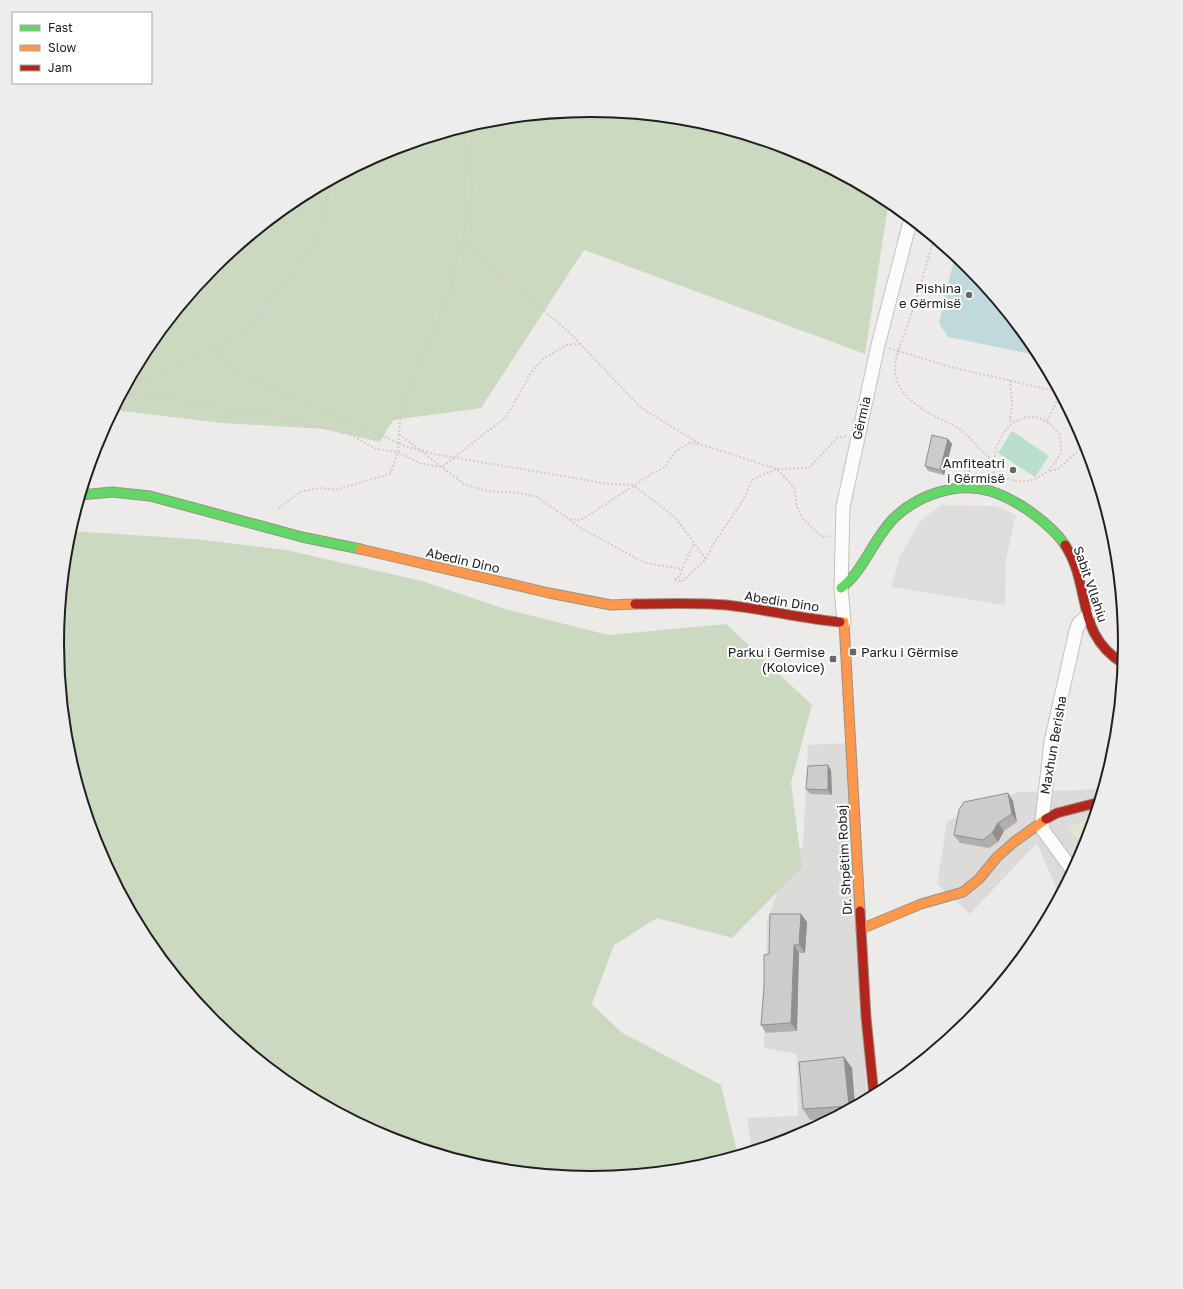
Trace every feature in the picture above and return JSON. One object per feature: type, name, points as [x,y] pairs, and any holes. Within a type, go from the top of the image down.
[{"type":"street","name":"Gërmia","points":[[844,622],[841,588],[843,507],[878,345],[910,224]]},
{"type":"street","name":"Sabit Vllahiu","points":[[841,588],[848,584],[859,569],[879,534],[910,505],[929,495],[964,488],[988,489],[1034,513],[1062,540],[1072,560],[1088,615],[1100,646],[1107,654],[1119,661]]},
{"type":"street","name":"Abedin Dino","points":[[86,495],[112,492],[150,496],[302,537],[611,606],[703,603],[735,606],[812,620],[844,622]]},
{"type":"street","name":"Maxhun Berisha","points":[[1070,866],[1043,830],[1042,821],[1051,742],[1076,631],[1079,623],[1088,615]]},
{"type":"street","name":"Dr. Shpëtim Robaj","points":[[844,622],[866,1016],[873,1090]]},
{"type":"street","points":[[861,929],[922,904],[963,892],[979,879],[997,857],[1042,821],[1057,813],[1094,803]]},
{"type":"path","points":[[278,509],[300,492],[319,488],[335,490],[390,474],[398,452],[400,421],[409,388],[451,289],[454,268],[463,239],[472,194],[472,180],[463,133]]},
{"type":"path","points":[[135,380],[153,378],[246,331],[316,242],[330,187]]},
{"type":"path","points":[[463,239],[492,268],[569,332],[640,407],[700,444]]},
{"type":"path","points":[[932,242],[918,295],[894,363],[895,380],[910,400],[960,430],[987,456],[995,461]]},
{"type":"path","points":[[129,392],[138,391],[219,408],[259,412],[351,435],[376,449],[398,452],[419,463],[442,467],[506,417],[532,371],[544,358],[567,345],[580,344]]},
{"type":"path","points":[[878,345],[951,367],[1053,390]]},
{"type":"path","points":[[217,346],[222,360],[232,371],[399,443],[420,450],[455,458],[608,484],[633,486],[675,517],[706,559]]},
{"type":"path","points":[[1010,380],[1012,402],[1010,424]]},
{"type":"path","points":[[1047,422],[1057,397]]},
{"type":"path","points":[[988,489],[993,479],[997,444],[1010,424],[1018,419],[1030,417],[1047,422],[1060,435],[1061,452],[1048,472]]},
{"type":"path","points":[[399,434],[464,484],[486,491],[520,493],[536,497],[579,527],[640,561],[682,569]]},
{"type":"path","points":[[569,519],[581,520],[665,467],[674,453],[690,443],[700,444],[777,469],[809,468],[837,438],[858,435]]},
{"type":"path","points":[[994,468],[1000,474],[1013,481],[1031,481],[1048,472],[1058,469],[1081,448]]},
{"type":"path","points":[[777,469],[794,487],[797,507],[802,518],[810,528],[822,537],[832,536],[842,539]]},
{"type":"path","points":[[694,543],[680,576],[674,580],[683,582],[706,559],[714,543],[742,502],[754,479],[777,469]]},
{"type":"shaded area","points":[[941,505],[996,506],[1016,515],[1006,560],[1005,605],[891,587],[900,556],[920,522]]},
{"type":"shaded area","points":[[846,743],[867,1094],[825,1118],[793,1132],[751,1147],[747,1118],[798,1116],[797,1054],[764,1048],[767,921],[785,871],[803,846],[808,745]]},
{"type":"shaded area","points":[[1099,789],[1079,846],[1058,891],[1037,843],[970,914],[937,884],[947,821],[1019,792]]},
{"type":"green space","points":[[557,118],[626,118],[660,122],[694,127],[728,135],[793,157],[825,171],[888,208],[865,354],[584,250],[481,408],[393,420],[380,442],[325,429],[222,423],[118,411],[153,351],[173,323],[195,297],[244,248],[270,226],[298,206],[328,188],[358,171],[422,145],[489,127]]},
{"type":"green space","points":[[1012,431],[1049,456],[1035,477],[998,453]]},
{"type":"green space","points":[[76,531],[195,539],[286,550],[422,581],[505,609],[608,635],[726,624],[812,705],[791,783],[802,867],[732,938],[657,918],[614,945],[592,1004],[621,1032],[721,1085],[737,1151],[694,1162],[626,1171],[557,1171],[489,1162],[422,1144],[390,1132],[358,1118],[298,1083],[270,1063],[244,1041],[195,992],[173,966],[153,938],[118,878],[92,814],[74,747],[65,679],[65,610]]},
{"type":"green space","points":[[1089,819],[1080,843],[1068,828]]},
{"type":"water","name":"Pishina e Gërmisë","points":[[953,262],[988,297],[1010,323],[1032,354],[948,337],[939,323]]},
{"type":"building","points":[[932,435],[948,439],[940,470],[925,466]]},
{"type":"building","points":[[828,765],[828,790],[806,789],[808,766]]},
{"type":"building","points":[[1008,793],[1012,814],[998,823],[992,833],[983,840],[954,835],[959,810],[964,802]]},
{"type":"building","points":[[770,914],[801,914],[799,945],[794,945],[791,1023],[761,1025],[764,987],[764,955],[769,954]]},
{"type":"building","points":[[844,1057],[849,1104],[846,1106],[803,1109],[799,1062]]},
{"type":"traffic: fast","points":[[841,588],[856,573],[880,535],[894,518],[914,503],[939,492],[951,489],[977,488],[990,491],[1009,499],[1028,510],[1053,530],[1065,545]]},
{"type":"traffic: fast","points":[[86,495],[112,492],[150,496],[302,537],[360,549]]},
{"type":"traffic: slow","points":[[360,549],[549,593],[611,605],[635,604]]},
{"type":"traffic: slow","points":[[840,622],[844,622],[860,911]]},
{"type":"traffic: slow","points":[[861,929],[921,904],[963,892],[979,879],[997,857],[1014,842],[1046,819]]},
{"type":"traffic: jam","points":[[1065,545],[1079,577],[1090,624],[1097,639],[1108,652],[1119,660]]},
{"type":"traffic: jam","points":[[635,604],[722,605],[840,622]]},
{"type":"traffic: jam","points":[[1046,819],[1057,813],[1094,803]]},
{"type":"traffic: jam","points":[[860,911],[866,1017],[873,1090]]},
{"type":"place","name":"Pishina e Gërmisë","points":[[969,295]]},
{"type":"place","name":"Amfiteatri i Gërmisë","points":[[1013,470]]},
{"type":"place","name":"Parku i Gërmise","points":[[853,652]]},
{"type":"place","name":"Parku i Germise (Kolovice)","points":[[833,659]]}]
